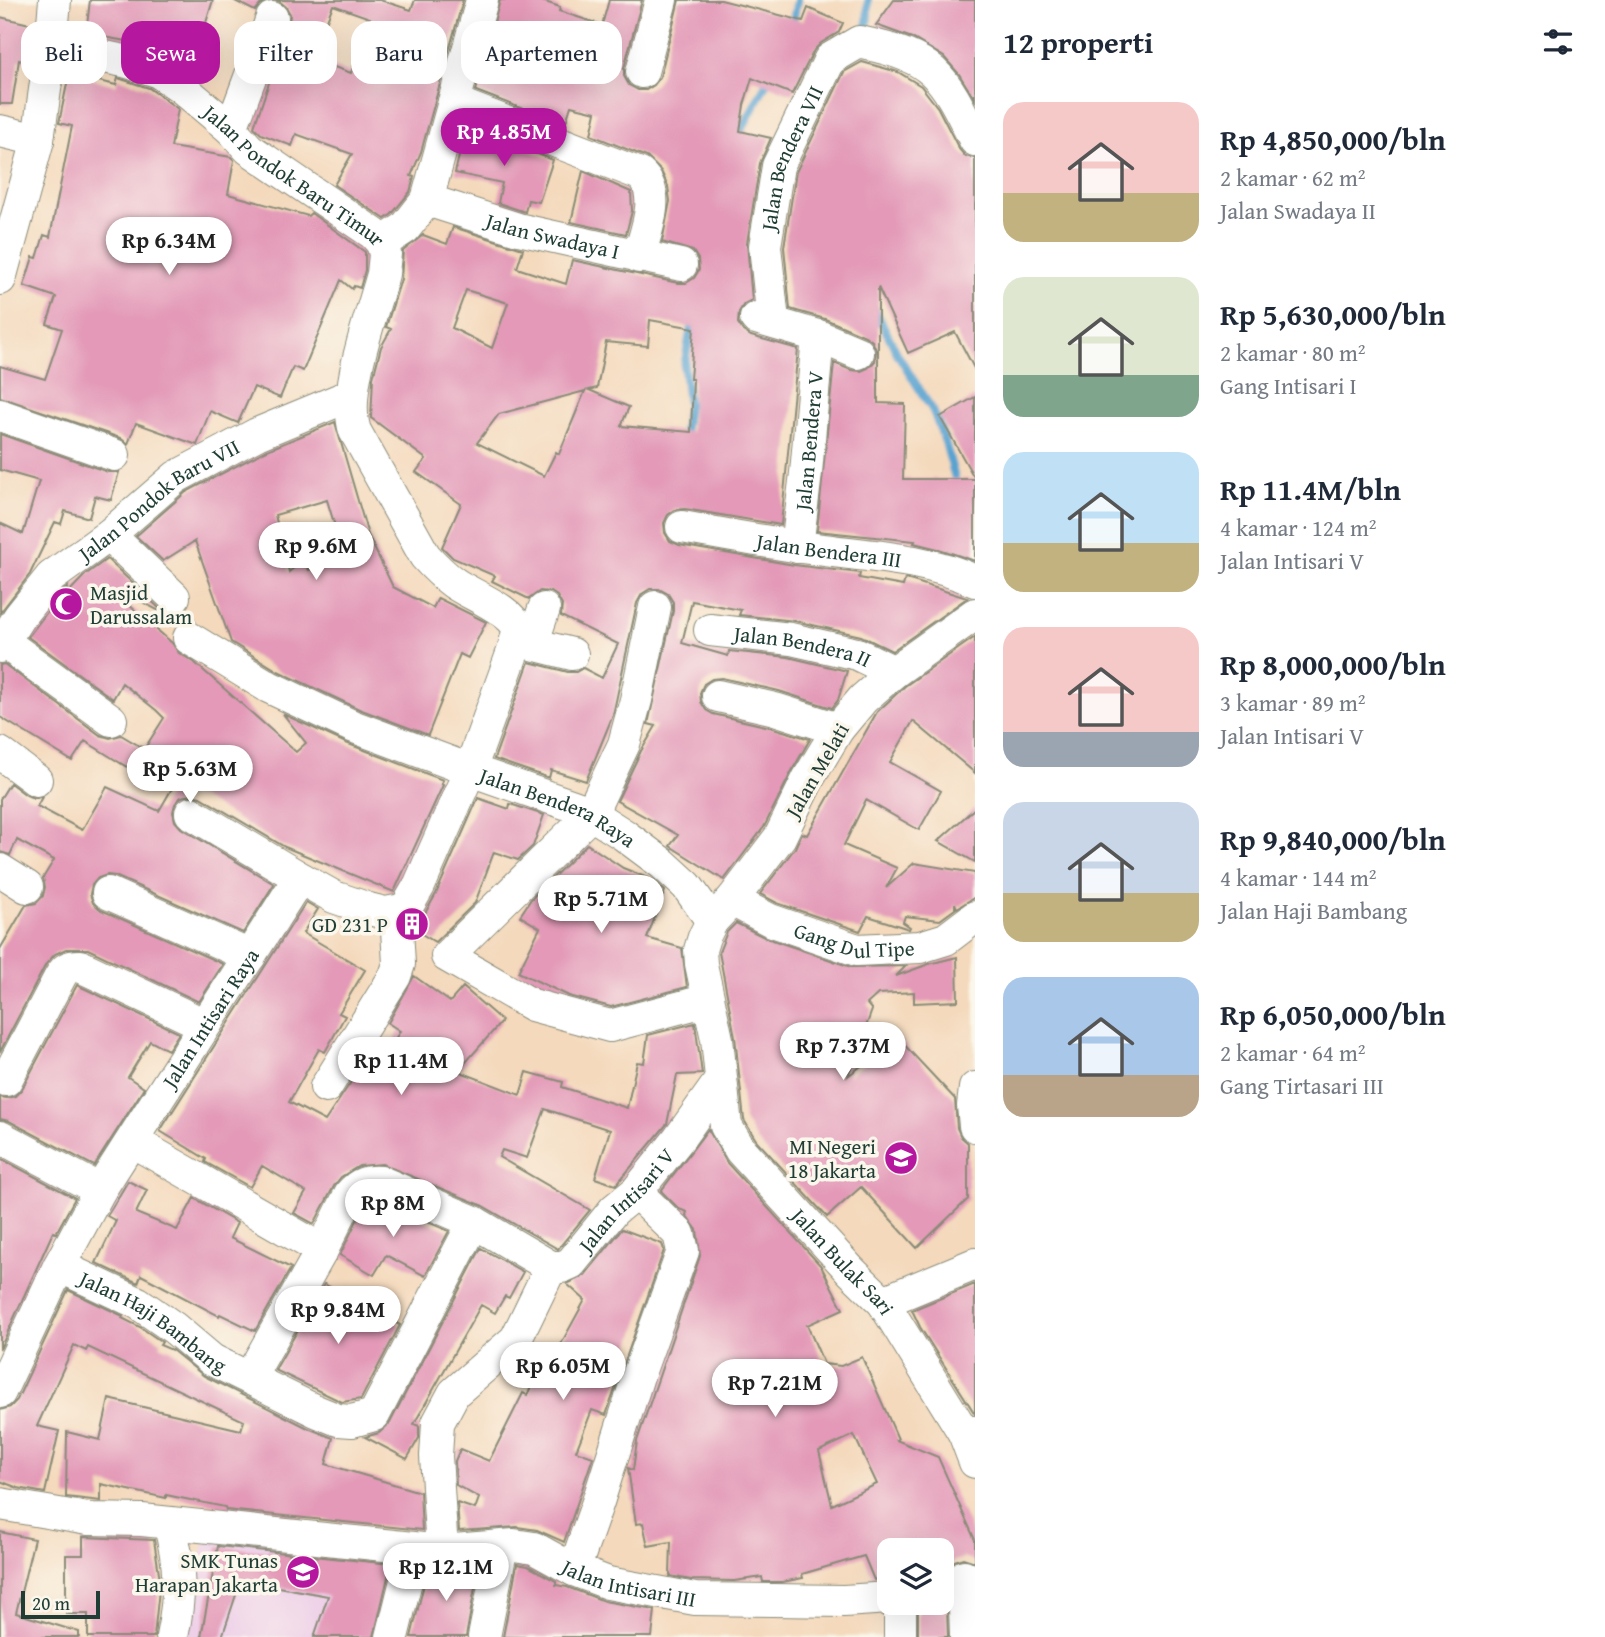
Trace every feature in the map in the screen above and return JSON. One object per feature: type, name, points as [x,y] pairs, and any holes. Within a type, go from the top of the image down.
[{"type":"street","points":[[53,21],[55,0]]},
{"type":"street","points":[[382,243],[405,228],[427,200],[482,0]]},
{"type":"street","points":[[642,72],[661,0]]},
{"type":"street","points":[[231,129],[272,18]]},
{"type":"street","name":"Jalan Bendera VII","points":[[818,336],[764,320],[765,246],[778,166],[830,58],[872,44],[917,59],[945,81],[975,140]]},
{"type":"street","name":"Jalan Pondok Baru Timur","points":[[107,58],[157,71],[181,86],[231,129],[249,149],[347,214],[382,243],[385,254],[383,274],[351,395],[351,419],[355,431],[425,556],[456,585],[515,620],[524,642]]},
{"type":"street","points":[[0,278],[37,139],[45,84]]},
{"type":"street","points":[[454,103],[640,174],[649,183],[652,198],[639,257]]},
{"type":"street","points":[[0,131],[37,139]]},
{"type":"street","name":"Jalan Swadaya I","points":[[427,200],[518,229],[681,265]]},
{"type":"street","points":[[818,336],[858,353]]},
{"type":"street","name":"Jalan Bendera V","points":[[797,547],[818,336]]},
{"type":"street","name":"Jalan Pondok Baru VII","points":[[2,645],[19,617],[51,577],[110,535],[176,477],[257,434],[351,395]]},
{"type":"street","points":[[0,415],[114,455]]},
{"type":"street","name":"Jalan Bendera III","points":[[682,527],[797,547],[906,561],[954,571],[975,581]]},
{"type":"street","points":[[110,535],[174,597]]},
{"type":"street","points":[[655,607],[624,744],[582,810],[447,956],[532,1005],[610,1026],[708,1000]]},
{"type":"street","name":"Jalan Bendera Raya","points":[[544,609],[524,642],[470,770],[582,810],[624,835],[722,911]]},
{"type":"street","name":"Jalan Melati","points":[[722,911],[780,837],[808,779],[838,729],[863,699],[894,672],[975,614]]},
{"type":"street","name":"Jalan Bendera II","points":[[710,630],[804,642],[858,654],[894,672]]},
{"type":"street","points":[[189,638],[269,687],[352,726],[470,770],[414,897],[408,905],[396,912],[379,912],[334,897],[191,813]]},
{"type":"street","points":[[524,642],[572,654]]},
{"type":"street","points":[[2,645],[111,719]]},
{"type":"street","points":[[718,696],[775,709],[838,729]]},
{"type":"street","points":[[0,753],[36,780]]},
{"type":"street","points":[[0,870],[27,887]]},
{"type":"street","name":"Jalan Intisari Raya","points":[[0,1392],[59,1266],[100,1191],[276,912],[302,879]]},
{"type":"street","points":[[108,893],[250,956]]},
{"type":"street","name":"Gang Dul Tipe","points":[[722,911],[769,920],[858,950],[920,947],[946,939],[975,917]]},
{"type":"street","name":"Jalan Bulak Sari","points":[[722,911],[700,950],[717,1039],[726,1126],[741,1151],[850,1271],[883,1302],[969,1433]]},
{"type":"street","points":[[326,1087],[395,976],[399,964],[396,912]]},
{"type":"street","points":[[6,1080],[60,977],[69,966],[80,965],[205,1026]]},
{"type":"street","name":"Jalan Intisari V","points":[[551,1267],[562,1267],[571,1263],[614,1210],[636,1192],[678,1140],[720,1081]]},
{"type":"street","points":[[975,1088],[975,1126]]},
{"type":"street","points":[[0,1137],[100,1191]]},
{"type":"street","points":[[132,1141],[322,1250],[351,1194],[356,1187],[369,1181],[381,1182],[474,1222],[551,1267],[516,1339],[454,1393],[438,1423],[428,1550],[392,1637]]},
{"type":"street","points":[[574,1570],[638,1376],[683,1251],[679,1234],[636,1192]]},
{"type":"street","name":"Jalan Haji Bambang","points":[[59,1266],[138,1303],[174,1328],[212,1360],[338,1420],[352,1421],[374,1415],[474,1222]]},
{"type":"street","name":"Jalan Haji Bambang","points":[[250,1377],[322,1250]]},
{"type":"street","points":[[883,1302],[975,1265]]},
{"type":"street","points":[[969,1433],[975,1462]]},
{"type":"street","name":"Jalan Intisari III","points":[[0,1504],[88,1519],[169,1523],[428,1550],[502,1546],[534,1548],[574,1570],[608,1583],[695,1599],[844,1601],[877,1599]]},
{"type":"street","points":[[169,1523],[175,1545],[180,1591],[172,1637]]},
{"type":"street","points":[[484,1637],[502,1546]]},
{"type":"street","points":[[960,1574],[966,1637]]},
{"type":"street","points":[[900,1615],[900,1637]]},
{"type":"shaded area","name":"SMK Tunas Harapan Jakarta","points":[[213,1517],[414,1552],[400,1615],[373,1615],[366,1637],[175,1637]]},
{"type":"building","points":[[90,0],[213,0],[207,21],[121,21],[121,40],[107,38],[107,21],[88,21]]},
{"type":"building","points":[[233,0],[269,0],[255,11]]},
{"type":"building","points":[[271,0],[380,0],[411,10],[415,0],[463,0],[447,58],[447,21],[369,21],[370,18],[333,5],[326,21],[289,21],[290,14],[279,1]]},
{"type":"building","points":[[500,0],[539,0],[560,7],[559,11],[590,21],[494,21]]},
{"type":"building","points":[[609,0],[642,0],[624,68],[624,76],[629,85],[638,90],[646,90],[660,77],[679,0],[721,0],[803,21],[808,8],[843,23],[839,32],[814,50],[792,94],[752,78],[740,131],[771,138],[760,163],[747,243],[752,300],[744,304],[739,312],[738,323],[743,331],[751,336],[798,349],[781,525],[685,509],[675,510],[668,515],[664,523],[665,533],[670,541],[679,545],[794,565],[860,573],[859,578],[903,586],[905,579],[967,598],[892,651],[861,636],[795,621],[739,615],[741,610],[692,601],[682,643],[728,656],[729,651],[788,657],[847,671],[838,700],[832,708],[779,691],[722,678],[712,679],[704,684],[700,693],[701,702],[706,710],[713,714],[810,739],[764,827],[724,880],[670,846],[678,835],[617,801],[656,726],[648,724],[673,611],[673,602],[668,594],[659,589],[650,589],[642,594],[637,603],[613,715],[586,781],[551,770],[549,778],[494,759],[529,662],[568,672],[583,668],[602,678],[618,644],[561,616],[562,605],[551,592],[540,591],[529,599],[492,581],[495,576],[453,558],[442,547],[461,504],[416,472],[426,459],[371,418],[373,378],[381,347],[391,329],[386,327],[401,279],[403,251],[423,235],[447,244],[453,227],[523,249],[517,268],[566,284],[572,260],[678,283],[686,283],[694,278],[699,270],[698,259],[693,251],[662,242],[670,201],[668,186],[661,171],[647,157],[591,135],[596,112],[571,106],[565,125],[476,91],[478,84],[622,84],[622,21],[603,21]],"holes":[[[466,290],[508,303],[492,348],[452,328]],[[650,320],[694,328],[690,379],[693,379],[691,432],[621,426],[629,407],[589,390],[597,388],[606,342],[648,346]],[[585,391],[559,454],[556,452],[544,476],[477,443],[499,414]]]},
{"type":"building","points":[[894,0],[975,0],[975,100],[959,74],[944,57],[912,38],[876,25]]},
{"type":"building","points":[[0,17],[21,22],[21,61],[12,104],[0,104]]},
{"type":"building","points":[[862,62],[898,72],[921,86],[938,108],[959,149],[965,156],[975,158],[975,370],[955,332],[908,353],[878,287],[878,403],[905,404],[903,479],[975,479],[975,561],[914,543],[915,541],[817,531],[834,363],[861,371],[875,361],[876,350],[872,341],[865,336],[825,319],[790,309],[784,247],[796,172],[844,72]]},
{"type":"building","points":[[337,68],[351,73],[351,84],[440,84],[421,152],[411,176],[414,177],[410,192],[385,219],[334,185],[352,154],[296,134],[292,146],[261,134],[254,127],[269,84],[337,84]]},
{"type":"building","points":[[118,78],[121,79],[121,84],[137,84],[149,88],[178,109],[171,147],[231,157],[234,160],[228,194],[308,216],[311,213],[365,252],[365,270],[360,288],[354,286],[352,289],[341,280],[303,371],[293,367],[280,398],[254,387],[238,423],[210,411],[197,445],[136,423],[128,444],[120,438],[0,397],[0,366],[45,379],[62,329],[47,324],[56,297],[24,286],[33,257],[37,258],[44,235],[50,237],[72,126],[59,123],[67,84],[116,85]]},
{"type":"building","points":[[466,126],[553,160],[539,202],[528,200],[525,212],[498,203],[502,183],[455,173]]},
{"type":"building","points":[[583,171],[631,192],[632,211],[626,234],[571,222]]},
{"type":"building","points":[[975,397],[975,479],[940,417]]},
{"type":"building","points":[[335,422],[368,535],[393,587],[433,608],[438,598],[486,622],[468,658],[460,654],[428,735],[359,709],[278,671],[231,642],[195,541],[163,561],[136,536],[186,492],[265,451]],"holes":[[[327,500],[343,553],[309,570],[302,561],[289,572],[275,515]]]},
{"type":"building","points":[[0,434],[108,472],[119,472],[111,500],[95,496],[89,518],[65,511],[61,524],[55,522],[30,574],[0,613],[0,523],[23,534],[39,481],[0,470]]},
{"type":"building","points":[[107,559],[162,611],[170,615],[184,612],[194,621],[180,622],[133,597],[128,604],[172,643],[179,653],[194,662],[296,752],[306,743],[283,714],[346,743],[443,780],[443,785],[394,892],[285,847],[200,797],[181,797],[173,812],[175,821],[181,828],[274,884],[243,933],[115,876],[98,878],[92,885],[90,894],[93,903],[101,910],[223,964],[199,1002],[88,949],[66,949],[55,954],[46,964],[0,1052],[0,949],[26,905],[36,903],[43,896],[43,878],[54,860],[17,840],[10,855],[0,852],[0,799],[10,783],[26,795],[33,798],[42,797],[37,806],[82,830],[107,787],[159,811],[182,771],[145,748],[164,718],[156,710],[122,683],[113,699],[28,637],[64,590],[68,587],[66,595],[85,575]]},
{"type":"building","points":[[975,637],[975,773],[913,721],[890,762],[941,791],[919,830],[866,800],[844,845],[897,868],[886,888],[914,863],[975,873],[975,897],[957,908],[955,903],[955,909],[940,920],[905,916],[903,922],[909,929],[868,916],[860,931],[777,903],[760,894],[795,848],[802,833],[807,835],[877,712],[905,686]]},
{"type":"building","points":[[4,664],[100,735],[110,738],[121,735],[148,751],[135,772],[85,741],[72,761],[0,717],[0,665]]},
{"type":"building","points":[[478,798],[509,809],[510,804],[544,815],[533,846],[518,860],[494,852],[475,903],[435,942],[415,930],[415,923],[424,915],[436,894]]},
{"type":"building","points":[[975,808],[975,862],[938,841]]},
{"type":"building","points":[[587,844],[623,868],[653,880],[665,891],[647,938],[682,948],[687,987],[611,1007],[569,996],[518,972],[540,928],[520,916],[531,899]]},
{"type":"building","points":[[306,902],[318,909],[303,933],[365,970],[339,1013],[345,1016],[325,1052],[319,1049],[289,1102],[325,1121],[359,1070],[372,1078],[400,1031],[388,1023],[414,976],[450,1002],[463,987],[502,1021],[458,1071],[520,1095],[527,1072],[563,1082],[562,1087],[627,1108],[637,1062],[644,1063],[648,1035],[695,1023],[702,1074],[677,1075],[667,1124],[616,1185],[595,1178],[610,1130],[545,1109],[527,1158],[502,1150],[499,1157],[590,1210],[558,1249],[481,1205],[382,1164],[359,1166],[341,1177],[314,1224],[294,1213],[306,1192],[262,1166],[250,1187],[205,1162],[206,1159],[160,1131]]},
{"type":"building","points":[[736,923],[764,937],[851,967],[906,966],[896,976],[957,957],[958,1001],[914,1003],[914,992],[878,994],[867,1004],[872,1010],[848,1076],[898,1038],[955,1099],[957,1128],[968,1143],[968,1199],[917,1248],[861,1187],[827,1217],[756,1140],[744,1120],[735,1037],[719,952],[727,932]]},
{"type":"building","points":[[77,985],[179,1033],[168,1050],[150,1041],[128,1077],[144,1088],[94,1166],[9,1121],[0,1119],[0,1097],[15,1096],[22,1089]]},
{"type":"building","points":[[708,1129],[727,1163],[821,1266],[843,1309],[807,1325],[824,1364],[841,1366],[862,1357],[898,1439],[896,1440],[938,1457],[975,1540],[975,1562],[963,1558],[954,1561],[954,1538],[877,1538],[877,1579],[874,1580],[864,1556],[802,1574],[803,1578],[782,1582],[763,1582],[762,1577],[734,1581],[691,1580],[670,1576],[671,1542],[648,1546],[643,1523],[636,1524],[628,1468],[633,1470],[637,1441],[700,1256],[697,1230],[686,1215],[687,1212],[679,1209],[661,1191]],"holes":[[[854,1435],[877,1484],[832,1505],[819,1451]]]},
{"type":"building","points":[[0,1158],[75,1198],[56,1233],[53,1232],[0,1349]]},
{"type":"building","points":[[128,1181],[147,1190],[136,1213],[177,1230],[194,1198],[237,1223],[230,1238],[291,1268],[255,1331],[220,1314],[219,1316],[141,1275],[138,1283],[96,1263],[116,1221],[107,1216]]},
{"type":"building","points":[[377,1200],[449,1231],[425,1276],[386,1255],[374,1275],[340,1255],[365,1204]]},
{"type":"building","points":[[622,1229],[662,1244],[664,1250],[606,1415],[592,1410],[576,1451],[593,1457],[564,1542],[537,1530],[517,1527],[459,1531],[457,1503],[475,1509],[479,1498],[456,1485],[455,1461],[460,1449],[489,1461],[523,1393],[527,1395],[552,1350],[556,1353],[585,1300],[567,1284],[585,1275]]},
{"type":"building","points":[[481,1248],[523,1272],[509,1298],[505,1296],[495,1313],[481,1305],[414,1424],[419,1426],[419,1438],[407,1459],[365,1437],[379,1433],[390,1423]]},
{"type":"building","points":[[324,1284],[400,1325],[361,1399],[342,1402],[275,1370]]},
{"type":"building","points":[[975,1284],[975,1414],[912,1310]]},
{"type":"building","points":[[68,1290],[123,1316],[122,1318],[162,1342],[160,1345],[172,1350],[204,1376],[333,1438],[326,1464],[420,1492],[422,1530],[226,1510],[225,1507],[101,1484],[101,1501],[66,1497],[67,1432],[100,1440],[109,1399],[241,1430],[244,1421],[88,1347],[86,1351],[74,1345],[37,1426],[59,1431],[45,1493],[18,1488],[0,1481],[0,1410],[10,1407],[17,1400]]},
{"type":"building","points":[[0,1532],[34,1539],[16,1613],[79,1632],[79,1637],[0,1637]]},
{"type":"building","points":[[83,1537],[154,1540],[160,1580],[154,1637],[88,1637],[88,1614],[66,1614],[66,1555],[83,1555]]},
{"type":"building","points":[[218,1546],[391,1564],[374,1637],[314,1637],[328,1596],[241,1580],[222,1637],[201,1637]]},
{"type":"building","points":[[517,1564],[528,1566],[556,1581],[556,1585],[604,1601],[655,1610],[652,1637],[503,1637]]},
{"type":"building","points":[[479,1566],[466,1637],[411,1637],[428,1568]]},
{"type":"building","points":[[918,1615],[947,1615],[948,1637],[918,1637]]},
{"type":"waterway","points":[[792,26],[797,0]]},
{"type":"waterway","points":[[867,35],[868,0]]},
{"type":"waterway","points":[[737,139],[770,76]]},
{"type":"waterway","points":[[873,305],[898,355],[933,411],[958,489]]},
{"type":"waterway","points":[[683,439],[688,404],[684,367],[693,317]]},
{"type":"place","name":"Masjid Darussalam","points":[[66,604]]},
{"type":"place","name":"GD 231 P","points":[[412,924]]},
{"type":"place","name":"MI Negeri 18 Jakarta","points":[[901,1158]]},
{"type":"place","name":"SMK Tunas Harapan Jakarta","points":[[303,1572]]}]
